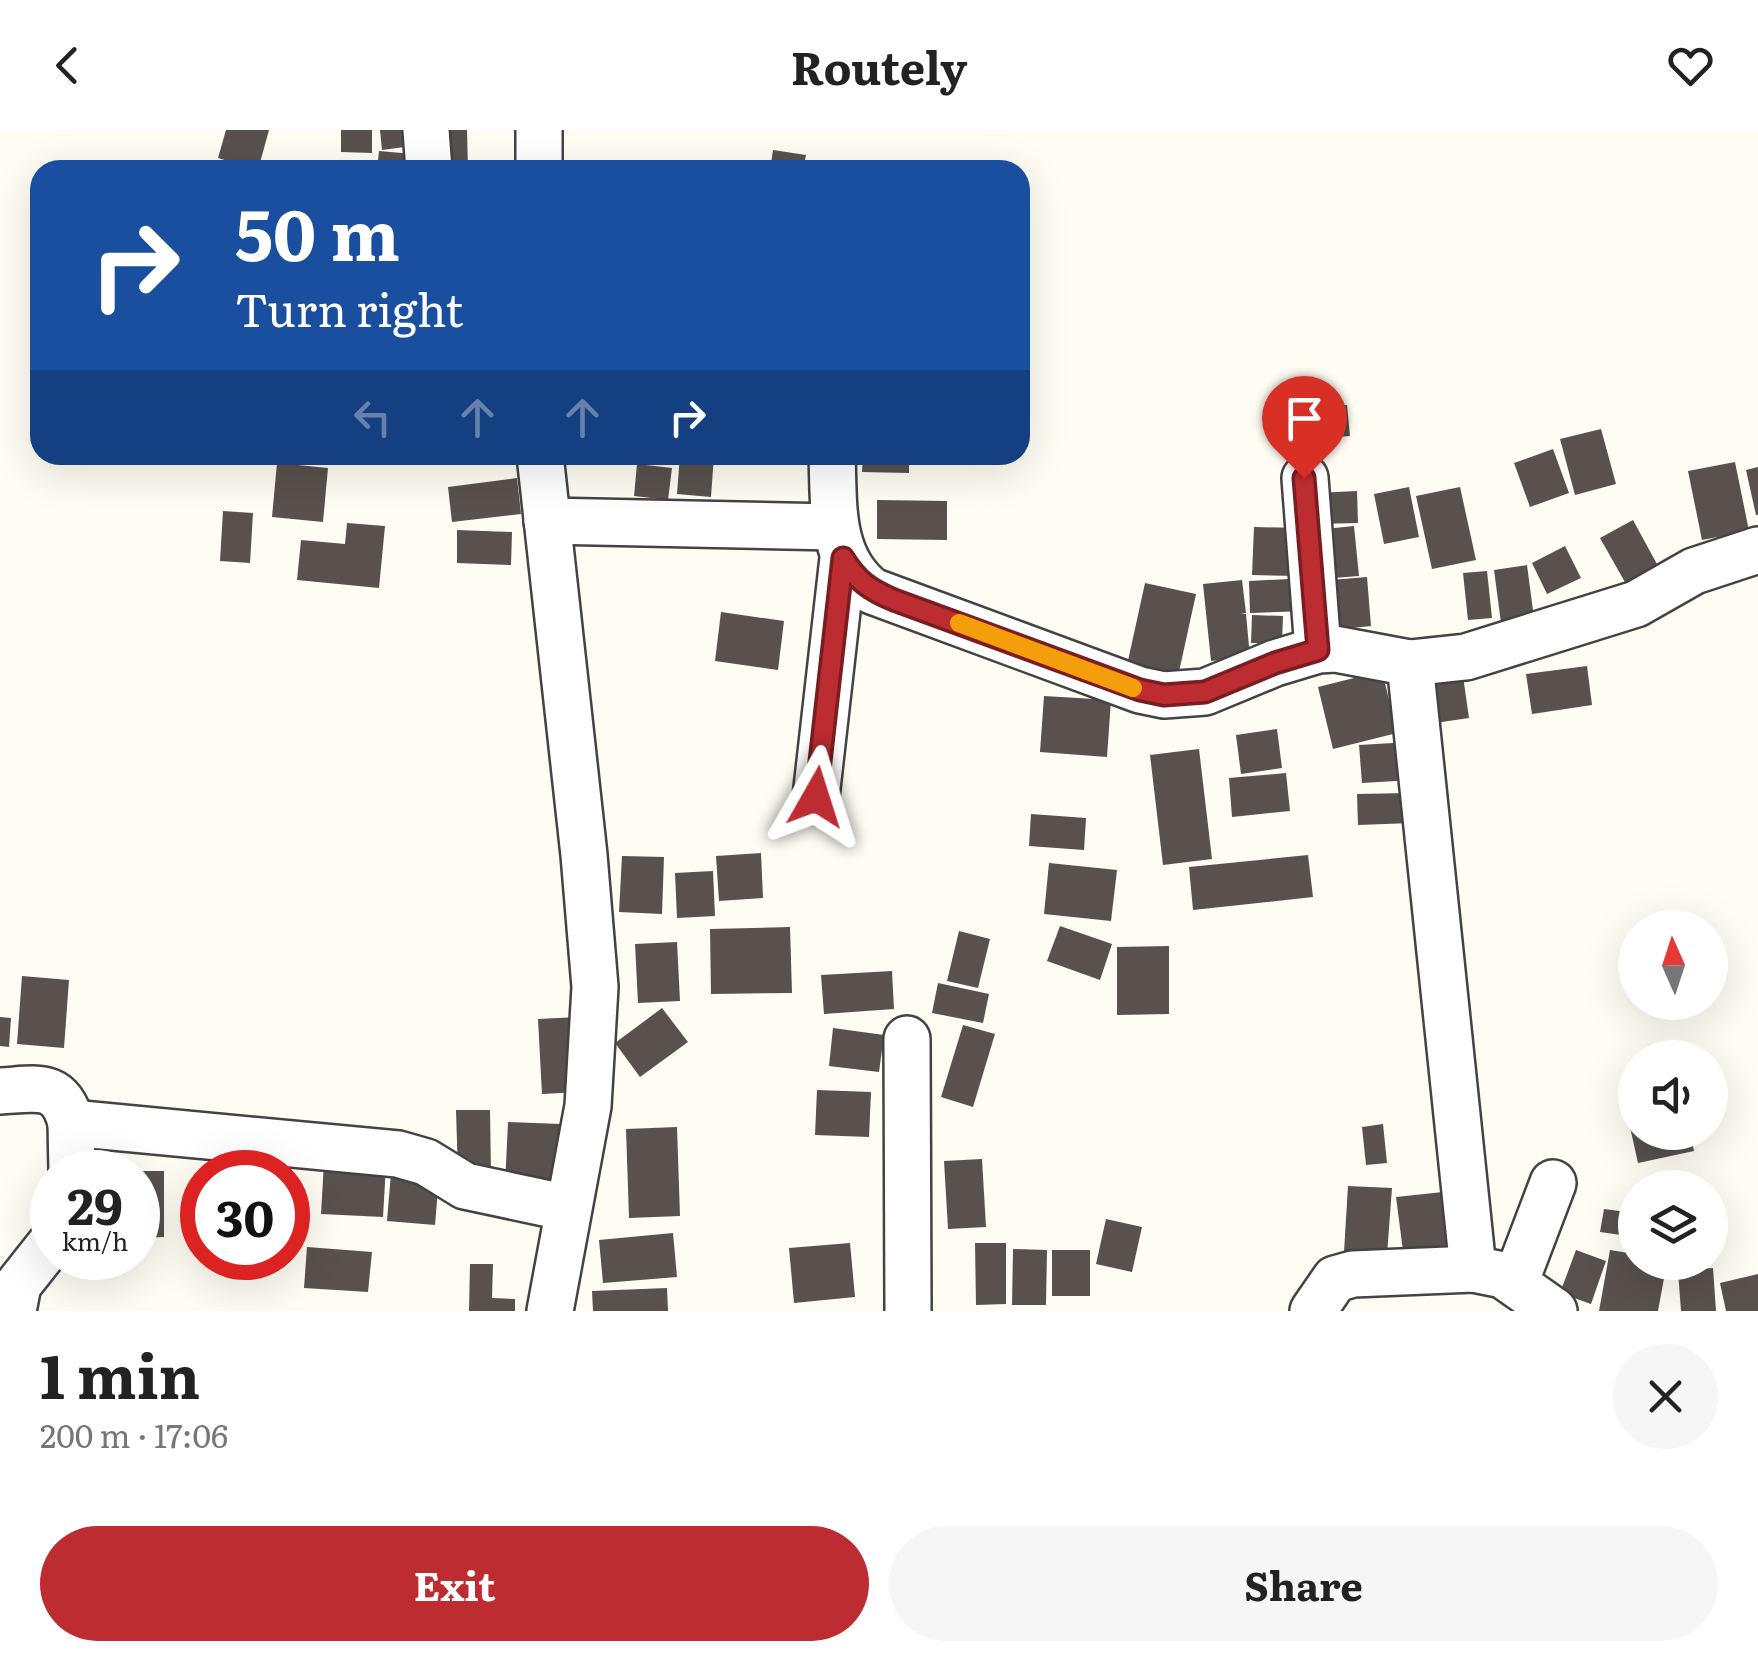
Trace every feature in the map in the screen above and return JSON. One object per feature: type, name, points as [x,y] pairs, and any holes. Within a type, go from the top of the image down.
[{"type":"street","points":[[426,130],[428,160]]},
{"type":"street","points":[[538,130],[539,160]]},
{"type":"street","points":[[541,465],[584,855],[594,987],[588,1106],[550,1311]]},
{"type":"street","points":[[816,797],[839,542],[833,465]]},
{"type":"street","points":[[1304,478],[1318,650]]},
{"type":"street","points":[[548,521],[839,542]]},
{"type":"street","points":[[839,542],[856,578],[872,592],[1140,690],[1164,695],[1205,692],[1318,650],[1334,649],[1410,663],[1466,658],[1636,604],[1694,571],[1758,550]]},
{"type":"street","points":[[1410,663],[1472,1269]]},
{"type":"street","points":[[908,1039],[908,1311]]},
{"type":"street","points":[[0,1091],[54,1092],[66,1103],[72,1150]]},
{"type":"street","points":[[71,1124],[398,1154],[426,1162],[465,1186],[568,1208]]},
{"type":"street","points":[[1516,1283],[1553,1183]]},
{"type":"street","points":[[12,1288],[30,1267]]},
{"type":"street","points":[[1313,1311],[1335,1279],[1353,1274],[1472,1269],[1503,1275],[1554,1311]]},
{"type":"building","points":[[226,130],[269,130],[261,160],[218,158]]},
{"type":"building","points":[[341,130],[372,130],[372,153],[341,152]]},
{"type":"building","points":[[380,130],[410,130],[412,146],[382,150]]},
{"type":"building","points":[[432,130],[467,130],[468,160],[434,160]]},
{"type":"building","points":[[773,150],[806,155],[805,160],[772,160]]},
{"type":"building","points":[[379,151],[424,155],[424,160],[378,160]]},
{"type":"building","points":[[1347,405],[1350,436],[1298,440],[1295,409]]},
{"type":"building","points":[[1601,429],[1616,484],[1575,495],[1560,439]]},
{"type":"building","points":[[1553,449],[1569,493],[1530,507],[1514,463]]},
{"type":"building","points":[[1735,462],[1749,531],[1702,540],[1688,471]]},
{"type":"building","points":[[277,465],[328,468],[323,522],[272,517]]},
{"type":"building","points":[[637,465],[672,468],[668,500],[634,496]]},
{"type":"building","points":[[679,465],[713,465],[711,497],[677,494]]},
{"type":"building","points":[[862,465],[909,465],[909,473],[862,472]]},
{"type":"building","points":[[1758,467],[1758,515],[1756,515],[1746,470]]},
{"type":"building","points":[[517,478],[521,514],[452,522],[448,487]]},
{"type":"building","points":[[1409,487],[1419,537],[1384,544],[1374,494]]},
{"type":"building","points":[[1460,487],[1476,560],[1432,569],[1416,496]]},
{"type":"building","points":[[1357,491],[1358,523],[1317,524],[1316,493]]},
{"type":"building","points":[[877,500],[947,501],[947,540],[877,539]]},
{"type":"building","points":[[223,511],[253,513],[250,563],[220,561]]},
{"type":"building","points":[[1633,520],[1658,566],[1626,584],[1600,538]]},
{"type":"building","points":[[347,523],[385,526],[379,588],[297,580],[301,540],[345,544]]},
{"type":"building","points":[[1354,526],[1359,576],[1320,579],[1315,530]]},
{"type":"building","points":[[1254,527],[1300,528],[1298,576],[1252,575]]},
{"type":"building","points":[[457,530],[512,532],[511,565],[457,563]]},
{"type":"building","points":[[1565,546],[1581,578],[1547,594],[1532,563]]},
{"type":"building","points":[[1527,565],[1534,618],[1501,623],[1494,570]]},
{"type":"building","points":[[1487,571],[1492,618],[1468,620],[1463,573]]},
{"type":"building","points":[[1367,577],[1371,626],[1323,631],[1319,581]]},
{"type":"building","points":[[1307,578],[1309,611],[1250,613],[1249,581]]},
{"type":"building","points":[[1242,580],[1246,613],[1241,614],[1246,614],[1250,657],[1211,661],[1203,584]]},
{"type":"building","points":[[1145,583],[1196,594],[1177,681],[1126,670]]},
{"type":"building","points":[[721,612],[784,621],[778,670],[715,661]]},
{"type":"building","points":[[1252,615],[1283,616],[1282,643],[1251,643]]},
{"type":"building","points":[[1587,666],[1592,705],[1532,714],[1526,674]]},
{"type":"building","points":[[1462,669],[1469,718],[1428,724],[1420,675]]},
{"type":"building","points":[[1382,671],[1397,733],[1333,749],[1318,687]]},
{"type":"building","points":[[1044,696],[1111,700],[1107,757],[1040,752]]},
{"type":"building","points":[[1277,729],[1282,768],[1241,774],[1236,735]]},
{"type":"building","points":[[1410,742],[1413,780],[1362,783],[1359,745]]},
{"type":"building","points":[[1199,749],[1212,859],[1163,865],[1150,755]]},
{"type":"building","points":[[1286,773],[1290,811],[1232,817],[1229,778]]},
{"type":"building","points":[[1411,793],[1412,823],[1358,825],[1357,794]]},
{"type":"building","points":[[1031,814],[1086,818],[1084,850],[1029,846]]},
{"type":"building","points":[[761,853],[763,898],[719,901],[716,856]]},
{"type":"building","points":[[1308,855],[1313,897],[1193,910],[1189,867]]},
{"type":"building","points":[[622,856],[664,857],[662,914],[619,912]]},
{"type":"building","points":[[1049,863],[1117,870],[1111,921],[1044,914]]},
{"type":"building","points":[[713,871],[715,916],[677,918],[675,873]]},
{"type":"building","points":[[1060,926],[1112,944],[1100,980],[1047,961]]},
{"type":"building","points":[[790,927],[792,993],[711,994],[710,929]]},
{"type":"building","points":[[959,931],[990,939],[978,988],[947,981]]},
{"type":"building","points":[[677,942],[680,1001],[638,1003],[635,944]]},
{"type":"building","points":[[1169,946],[1169,1014],[1117,1015],[1117,947]]},
{"type":"building","points":[[892,971],[894,1009],[824,1014],[821,975]]},
{"type":"building","points":[[22,976],[69,980],[64,1048],[17,1044]]},
{"type":"building","points":[[938,983],[989,994],[983,1023],[932,1013]]},
{"type":"building","points":[[662,1008],[688,1042],[640,1077],[615,1043]]},
{"type":"building","points":[[0,1017],[11,1018],[9,1047],[0,1046]]},
{"type":"building","points":[[578,1017],[581,1092],[542,1094],[538,1019]]},
{"type":"building","points":[[963,1025],[995,1034],[973,1107],[941,1097]]},
{"type":"building","points":[[833,1028],[884,1035],[879,1072],[829,1066]]},
{"type":"building","points":[[817,1090],[871,1092],[869,1137],[815,1135]]},
{"type":"building","points":[[456,1110],[490,1110],[491,1174],[458,1175]]},
{"type":"building","points":[[508,1122],[561,1124],[558,1187],[505,1185]]},
{"type":"building","points":[[1383,1124],[1387,1163],[1366,1165],[1362,1127]]},
{"type":"building","points":[[677,1127],[680,1216],[629,1218],[626,1129]]},
{"type":"building","points":[[1635,1150],[1694,1150],[1694,1151],[1638,1163]]},
{"type":"building","points":[[982,1159],[986,1227],[948,1229],[944,1161]]},
{"type":"building","points":[[324,1162],[386,1165],[383,1217],[321,1214]]},
{"type":"building","points":[[160,1171],[164,1171],[164,1237],[160,1237]]},
{"type":"building","points":[[391,1173],[439,1177],[435,1225],[387,1221]]},
{"type":"building","points":[[1348,1186],[1392,1188],[1387,1255],[1344,1252]]},
{"type":"building","points":[[1443,1192],[1449,1246],[1403,1251],[1396,1197]]},
{"type":"building","points":[[1604,1209],[1618,1211],[1618,1235],[1600,1232]]},
{"type":"building","points":[[1106,1219],[1142,1227],[1132,1272],[1096,1264]]},
{"type":"building","points":[[673,1233],[677,1277],[603,1283],[599,1240]]},
{"type":"building","points":[[850,1243],[855,1297],[794,1303],[789,1248]]},
{"type":"building","points":[[975,1243],[1006,1243],[1006,1304],[976,1305]]},
{"type":"building","points":[[310,1247],[372,1252],[368,1292],[304,1288],[305,1280],[310,1280]]},
{"type":"building","points":[[1013,1249],[1047,1250],[1046,1305],[1012,1305]]},
{"type":"building","points":[[1052,1250],[1090,1250],[1090,1296],[1052,1296]]},
{"type":"building","points":[[1576,1250],[1606,1261],[1591,1304],[1560,1293]]},
{"type":"building","points":[[1610,1250],[1618,1251],[1618,1280],[1664,1280],[1658,1311],[1599,1311]]},
{"type":"building","points":[[470,1264],[493,1264],[492,1298],[515,1299],[515,1311],[469,1311]]},
{"type":"building","points":[[1758,1274],[1758,1311],[1726,1311],[1720,1283]]},
{"type":"building","points":[[1679,1280],[1714,1280],[1716,1311],[1681,1311]]},
{"type":"building","points":[[667,1288],[668,1311],[593,1311],[592,1291]]},
{"type":"slow traffic","points":[[959,623],[1133,688]]},
{"type":"route","points":[[816,797],[843,558],[856,578],[872,592],[1140,690],[1164,695],[1205,692],[1318,650],[1304,478]]}]
